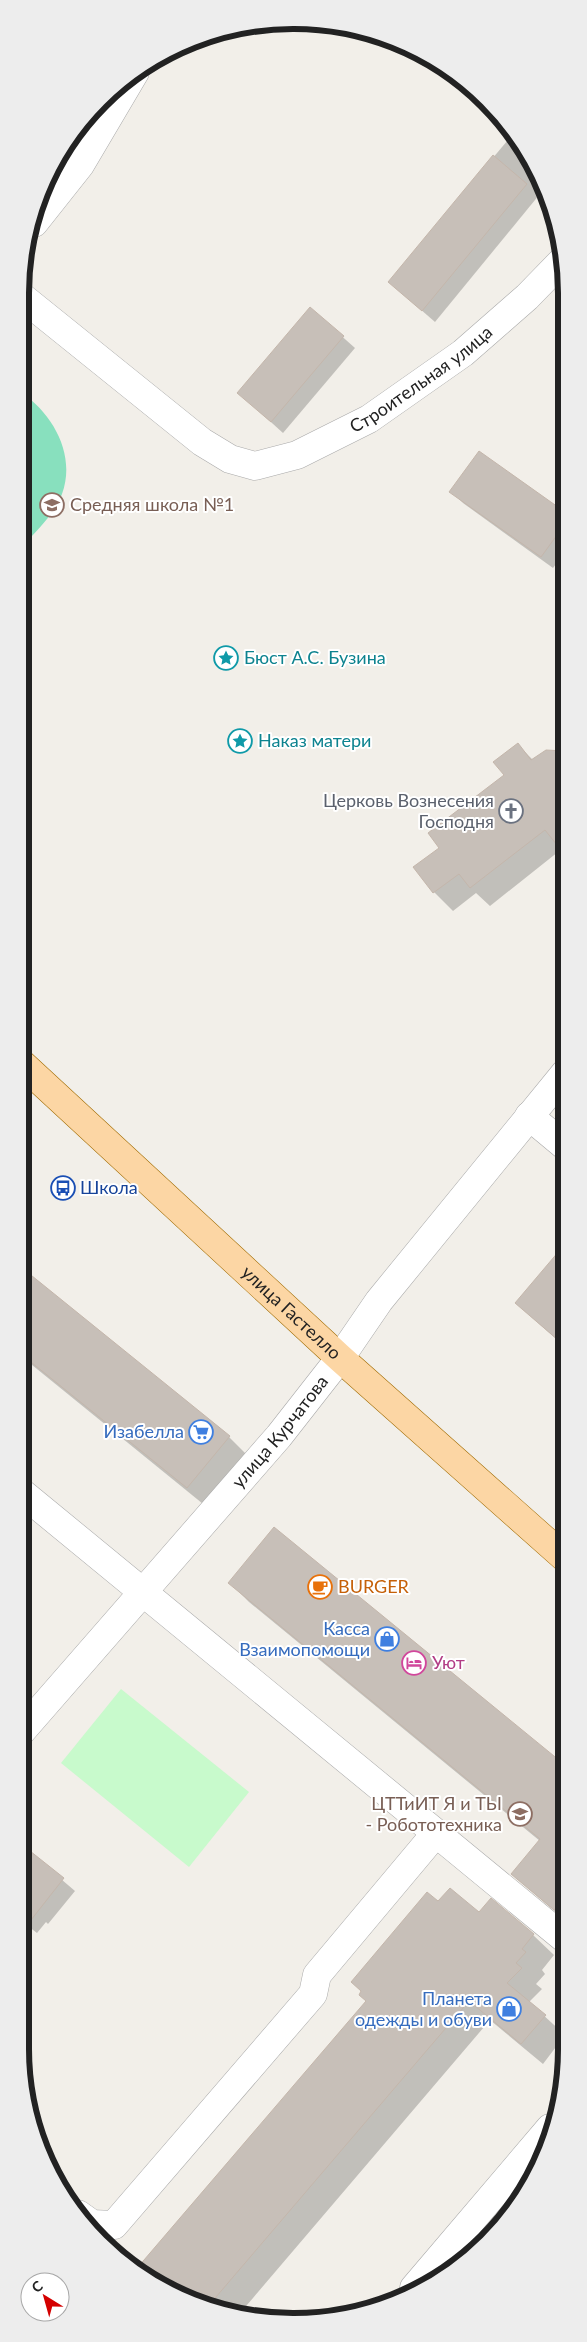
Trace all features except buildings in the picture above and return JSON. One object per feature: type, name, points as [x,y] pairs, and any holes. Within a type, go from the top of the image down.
[{"type":"main road","name":"улица Гастелло","points":[[29,1070],[340,1358],[558,1552]]},
{"type":"street","points":[[41,214],[80,166],[125,89]]},
{"type":"street","name":"Строительная улица","points":[[29,303],[202,442],[230,459],[255,466],[298,456],[369,419],[463,353],[527,297],[557,266]]},
{"type":"street","name":"улица Курчатова","points":[[29,1723],[279,1436],[340,1358],[379,1301],[558,1081]]},
{"type":"street","points":[[529,1116],[558,1140]]},
{"type":"street","points":[[29,1499],[558,1934]]},
{"type":"street","points":[[95,2224],[114,2224],[313,1994],[317,1975],[436,1833]]},
{"type":"street","points":[[424,2279],[473,2235],[542,2139]]},
{"type":"green space","points":[[29,399],[44,413],[52,425],[64,451],[66,465],[66,480],[62,494],[45,522],[29,539]]},
{"type":"green space","points":[[121,1689],[249,1792],[189,1867],[61,1763]]},
{"type":"place","name":"Средняя школа №1","points":[[52,505]]},
{"type":"place","name":"Бюст А.С. Бузина","points":[[226,658]]},
{"type":"place","name":"Наказ матери","points":[[240,741]]},
{"type":"place","name":"Церковь Вознесения Господня","points":[[511,811]]},
{"type":"place","name":"Школа","points":[[63,1188]]},
{"type":"place","name":"Изабелла","points":[[201,1432]]},
{"type":"place","name":"BURGER","points":[[320,1587]]},
{"type":"place","name":"Касса Взаимопомощи","points":[[387,1639]]},
{"type":"place","name":"Уют","points":[[414,1663]]},
{"type":"place","name":"ЦТТиИТ Я и ТЫ - Робототехника","points":[[520,1814]]},
{"type":"place","name":"Планета одежды и обуви","points":[[509,2009]]}]
